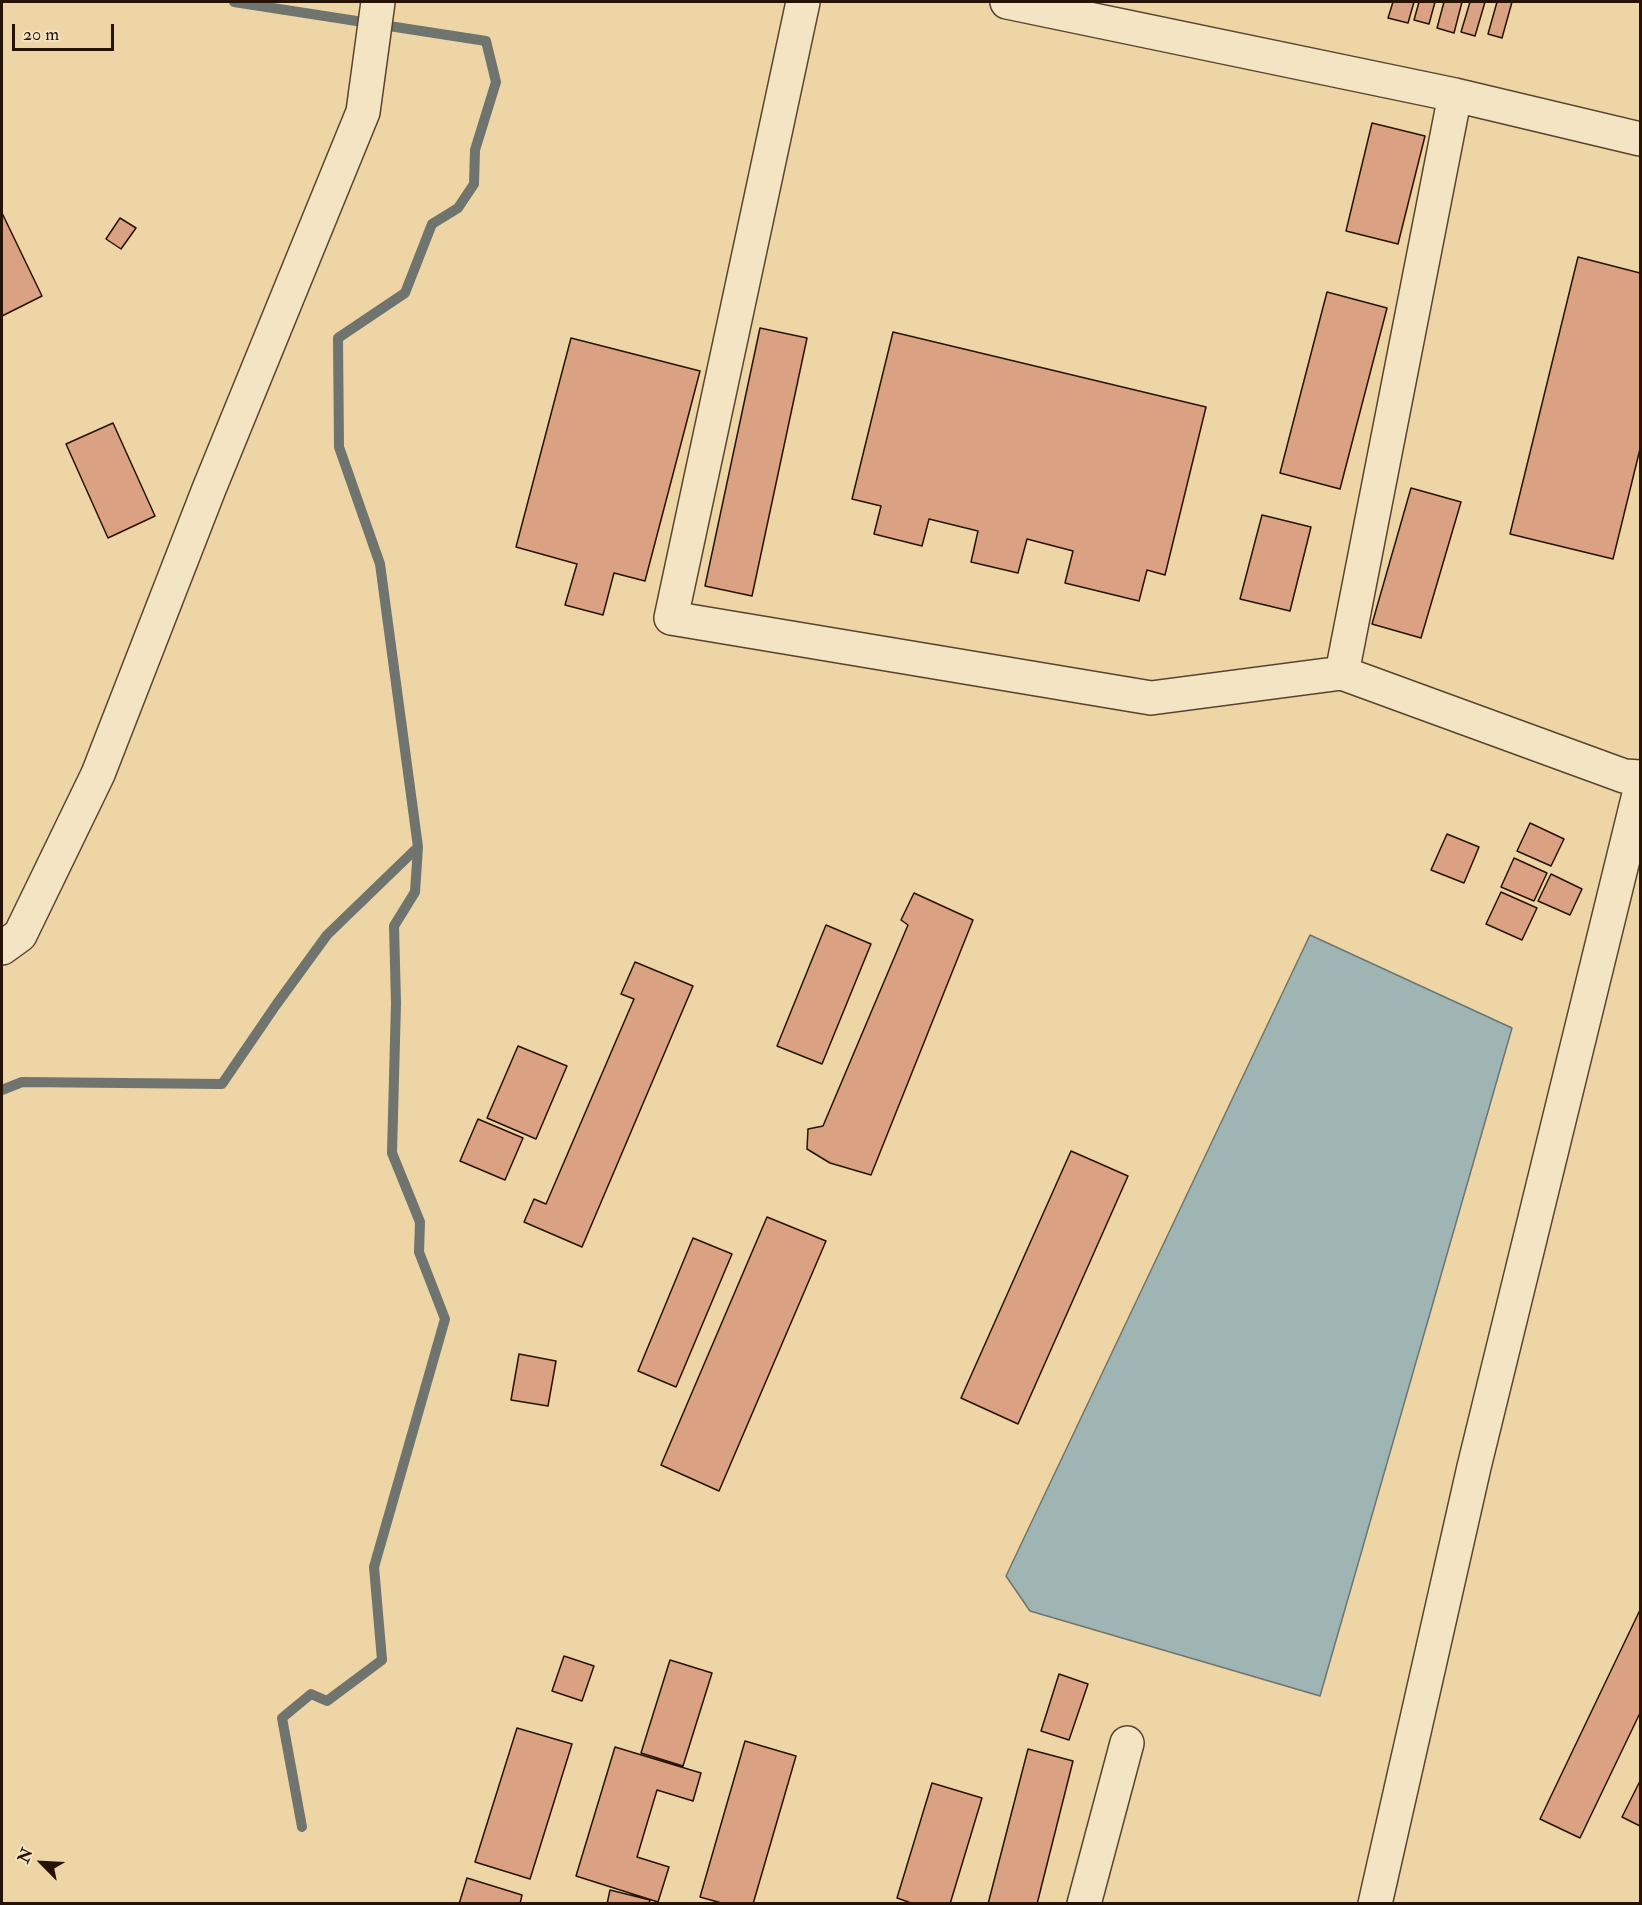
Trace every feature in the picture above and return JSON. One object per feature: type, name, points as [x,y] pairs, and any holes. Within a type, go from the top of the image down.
[{"type":"street","points":[[2,948],[20,935],[98,774],[209,489],[363,112],[378,2]]},
{"type":"street","points":[[803,2],[671,618],[1151,698],[1342,673],[1624,777],[1641,777]]},
{"type":"street","points":[[1007,2],[1455,95],[1641,139]]},
{"type":"street","points":[[1342,673],[1455,95]]},
{"type":"street","points":[[1375,1904],[1474,1467],[1641,790]]},
{"type":"street","points":[[1084,1904],[1126,1743]]},
{"type":"water","points":[[1310,935],[1512,1028],[1320,1696],[1030,1611],[1006,1576]]},
{"type":"building","points":[[1393,2],[1414,2],[1408,23],[1388,18]]},
{"type":"building","points":[[1419,2],[1435,2],[1429,24],[1414,20]]},
{"type":"building","points":[[1444,2],[1462,2],[1454,33],[1437,28]]},
{"type":"building","points":[[1470,2],[1485,2],[1475,36],[1461,32]]},
{"type":"building","points":[[1497,2],[1512,2],[1502,38],[1488,34]]},
{"type":"building","points":[[1372,123],[1425,136],[1398,244],[1346,231]]},
{"type":"building","points":[[2,213],[42,296],[2,316]]},
{"type":"building","points":[[120,218],[136,228],[121,249],[106,239]]},
{"type":"building","points":[[1578,257],[1640,273],[1640,449],[1613,559],[1510,534]]},
{"type":"building","points":[[1327,292],[1387,308],[1340,489],[1280,473]]},
{"type":"building","points":[[760,328],[807,338],[752,596],[705,586]]},
{"type":"building","points":[[893,332],[1206,407],[1165,575],[1147,570],[1139,601],[1065,583],[1073,551],[1027,539],[1018,573],[971,562],[978,531],[929,519],[922,546],[874,534],[881,506],[852,499]]},
{"type":"building","points":[[571,338],[700,371],[645,581],[614,573],[603,615],[565,605],[577,564],[516,547]]},
{"type":"building","points":[[113,423],[155,516],[108,538],[66,444]]},
{"type":"building","points":[[1411,488],[1461,502],[1421,638],[1372,624]]},
{"type":"building","points":[[1262,515],[1311,527],[1290,611],[1240,599]]},
{"type":"building","points":[[1530,823],[1564,839],[1551,866],[1517,851]]},
{"type":"building","points":[[1447,834],[1479,847],[1464,883],[1431,870]]},
{"type":"building","points":[[1514,858],[1547,873],[1534,901],[1501,887]]},
{"type":"building","points":[[1551,874],[1582,889],[1570,915],[1538,901]]},
{"type":"building","points":[[1501,892],[1537,908],[1522,940],[1486,924]]},
{"type":"building","points":[[914,893],[973,920],[871,1175],[830,1163],[807,1149],[808,1129],[823,1126],[908,925],[901,920]]},
{"type":"building","points":[[826,925],[871,944],[822,1064],[777,1046]]},
{"type":"building","points":[[635,962],[693,986],[582,1247],[524,1222],[534,1199],[546,1204],[634,999],[621,994]]},
{"type":"building","points":[[518,1046],[567,1066],[536,1139],[487,1118]]},
{"type":"building","points":[[478,1119],[523,1138],[505,1180],[460,1161]]},
{"type":"building","points":[[1071,1151],[1128,1176],[1018,1424],[961,1398]]},
{"type":"building","points":[[767,1217],[826,1241],[719,1491],[661,1465]]},
{"type":"building","points":[[693,1238],[732,1254],[676,1387],[638,1371]]},
{"type":"building","points":[[519,1354],[556,1361],[548,1406],[511,1400]]},
{"type":"building","points":[[1640,1610],[1640,1713],[1580,1838],[1540,1819]]},
{"type":"building","points":[[564,1656],[594,1666],[582,1701],[552,1691]]},
{"type":"building","points":[[670,1660],[712,1673],[683,1766],[641,1753]]},
{"type":"building","points":[[1059,1674],[1088,1684],[1069,1740],[1041,1731]]},
{"type":"building","points":[[517,1728],[572,1744],[530,1879],[475,1862]]},
{"type":"building","points":[[745,1741],[796,1756],[753,1904],[725,1904],[700,1897]]},
{"type":"building","points":[[615,1747],[701,1773],[693,1801],[657,1790],[637,1857],[669,1867],[658,1902],[576,1876]]},
{"type":"building","points":[[1028,1749],[1073,1761],[1037,1904],[988,1904]]},
{"type":"building","points":[[1640,1781],[1640,1826],[1622,1817]]},
{"type":"building","points":[[932,1783],[982,1798],[950,1904],[914,1904],[897,1898]]},
{"type":"building","points":[[467,1878],[522,1895],[520,1904],[459,1904]]},
{"type":"building","points":[[610,1890],[650,1900],[649,1904],[607,1904]]},
{"type":"waterway","points":[[2,1090],[22,1082],[222,1084],[327,935],[418,847],[380,564],[339,447],[338,338],[405,293],[432,224],[458,208],[474,184],[475,150],[496,82],[486,41],[234,2]]},
{"type":"waterway","points":[[302,1827],[282,1718],[311,1694],[327,1701],[382,1660],[374,1567],[445,1319],[419,1252],[420,1222],[392,1153],[396,1003],[394,926],[415,892],[418,847]]}]
